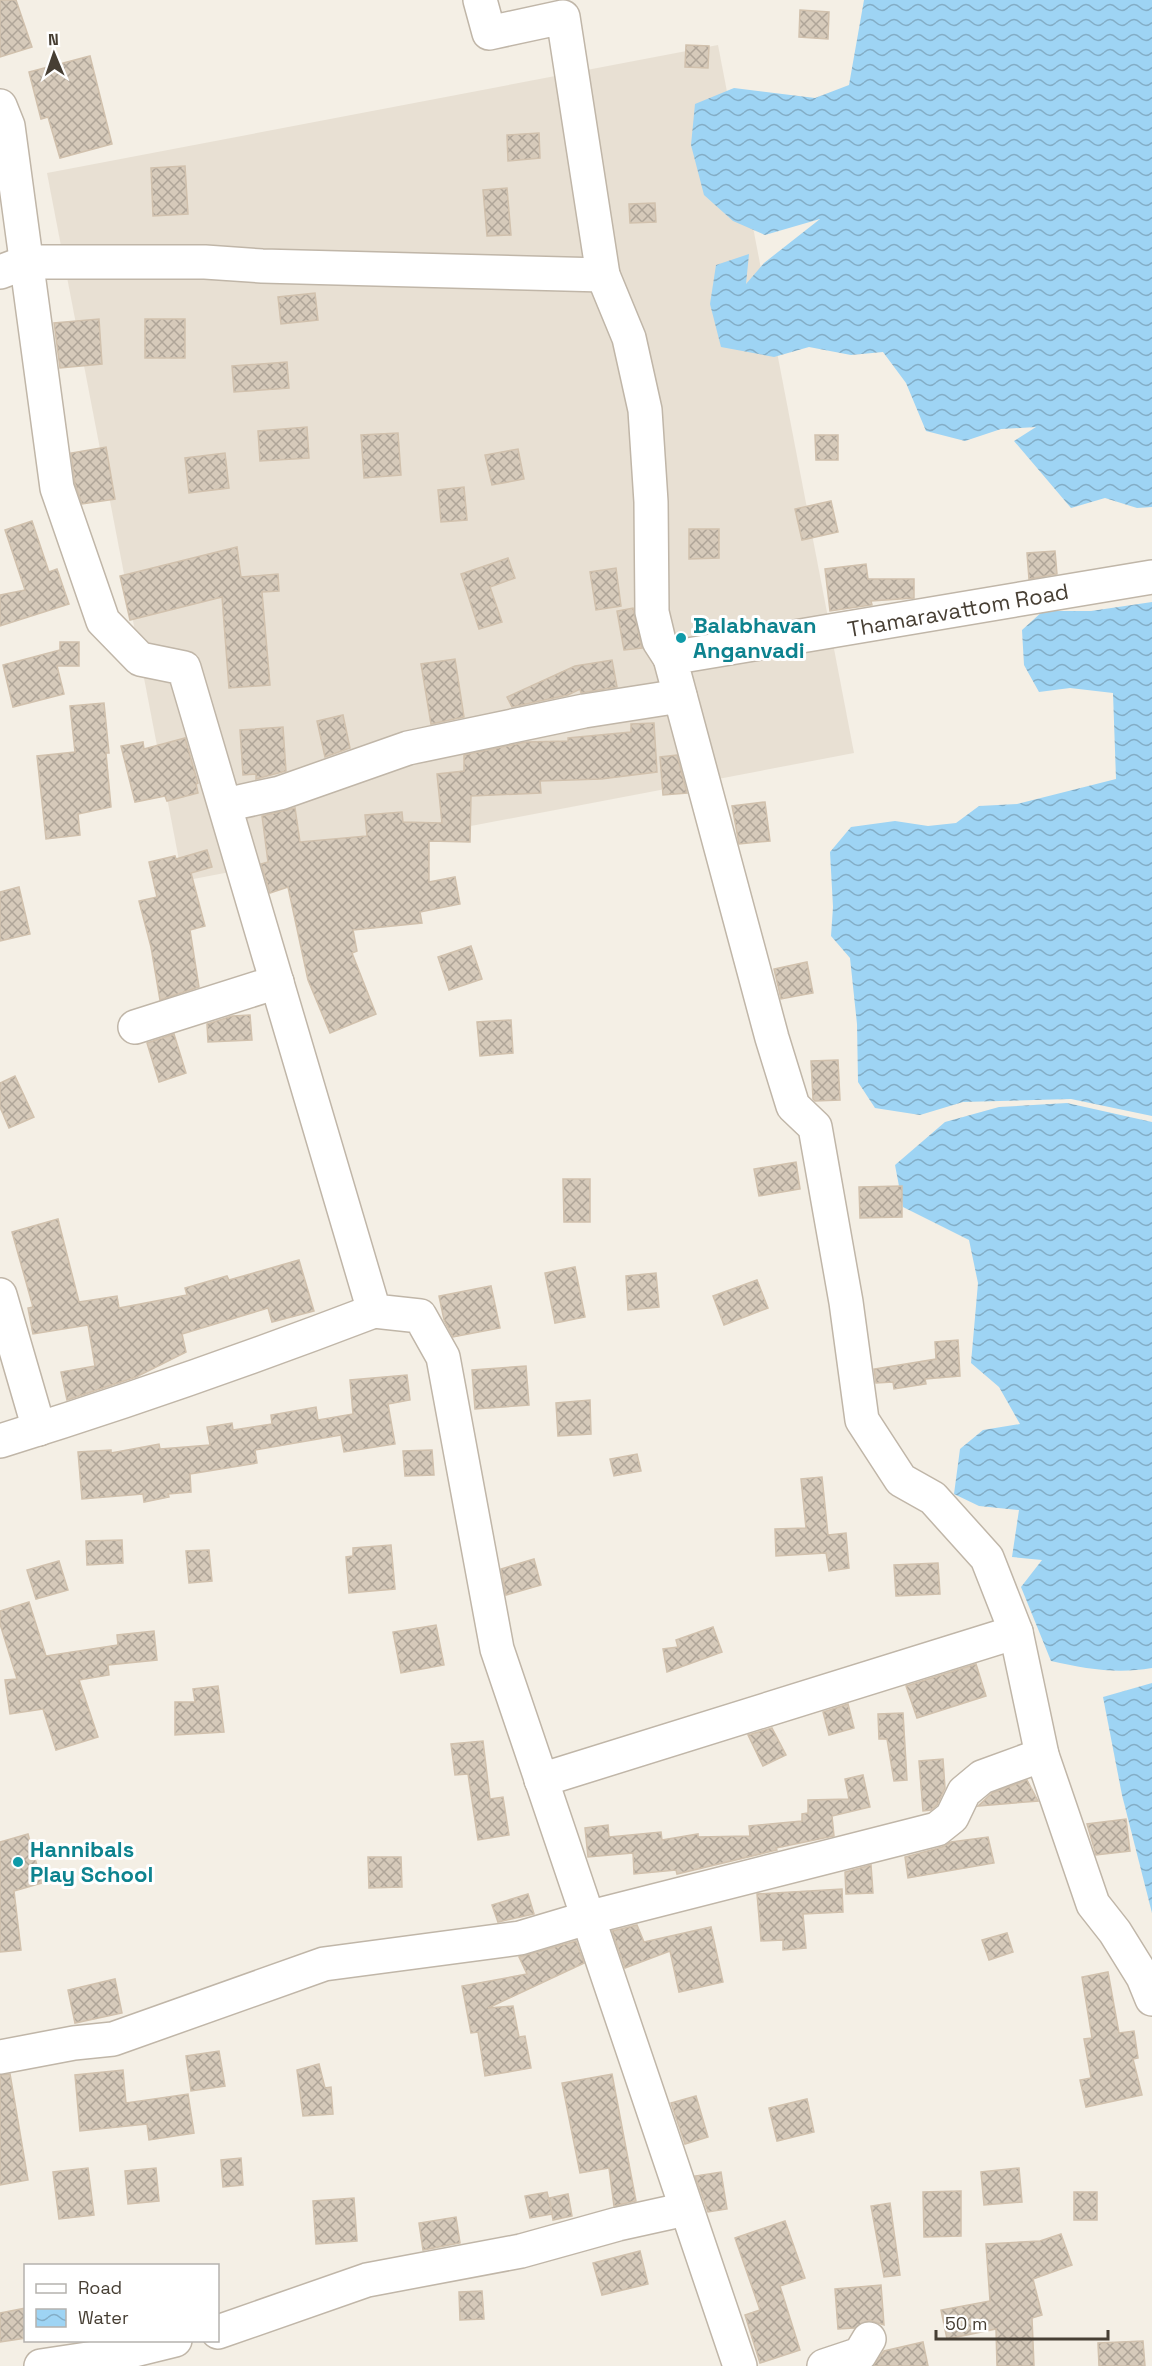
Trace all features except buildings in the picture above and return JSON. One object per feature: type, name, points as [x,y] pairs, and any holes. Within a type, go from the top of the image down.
[{"type":"street","points":[[480,0],[489,33],[563,17],[603,275],[629,338],[645,410],[651,502],[652,612],[659,641],[674,675],[793,1106],[815,1127],[846,1302],[862,1420],[901,1480],[933,1498],[987,1558],[1016,1632],[1042,1755],[1093,1904],[1143,1977],[1152,1999]]},
{"type":"street","points":[[0,106],[8,126],[13,267],[57,488],[103,621],[140,659],[184,668],[374,1311]]},
{"type":"street","points":[[13,267],[205,262],[262,266],[603,275]]},
{"type":"street","name":"Thamaravattom Road","points":[[225,805],[280,794],[408,748],[584,711],[674,675],[1152,577]]},
{"type":"street","points":[[135,1027],[277,982]]},
{"type":"street","points":[[0,1295],[39,1429]]},
{"type":"street","points":[[0,1441],[278,1348],[374,1311],[420,1316],[443,1357],[497,1649],[740,2366]]},
{"type":"street","points":[[541,1780],[1016,1632]]},
{"type":"street","points":[[0,2057],[74,2043],[113,2039],[324,1964],[520,1938],[587,1918],[937,1829],[952,1817],[964,1792],[982,1777],[1042,1755]]},
{"type":"street","points":[[219,2332],[367,2280],[521,2251],[618,2224],[686,2209]]},
{"type":"street","points":[[824,2366],[860,2354],[869,2339]]},
{"type":"street","points":[[41,2366],[114,2355],[167,2342]]},
{"type":"shaded area","points":[[718,45],[854,753],[183,881],[47,173]]},
{"type":"water","points":[[864,0],[1152,0],[1152,507],[1137,508],[1105,498],[1071,508],[1014,441],[1036,427],[1001,429],[965,441],[926,431],[906,383],[883,352],[851,355],[809,347],[774,357],[721,347],[710,304],[716,265],[749,254],[746,284],[764,263],[820,219],[765,235],[733,221],[704,195],[691,145],[695,104],[734,88],[815,98],[849,85]]},
{"type":"water","points":[[1152,602],[1152,1116],[1071,1099],[963,1102],[920,1115],[875,1108],[858,1082],[857,1024],[850,958],[831,936],[833,907],[830,852],[851,827],[895,821],[928,826],[956,823],[979,806],[1017,804],[1116,779],[1113,693],[1070,688],[1039,692],[1024,665],[1022,630],[1043,611],[1091,611]]},
{"type":"water","points":[[1067,1103],[1152,1122],[1152,1668],[1139,1670],[1102,1670],[1051,1661],[1021,1587],[1042,1560],[1012,1557],[1019,1510],[979,1506],[954,1494],[960,1449],[983,1430],[1020,1424],[999,1387],[971,1363],[978,1283],[969,1240],[903,1207],[895,1165],[945,1122],[999,1107]]},
{"type":"water","points":[[1152,1683],[1152,1913],[1122,1795],[1103,1697]]},
{"type":"place","name":"Balabhavan Anganvadi","points":[[681,638]]},
{"type":"place","name":"Hannibals Play School","points":[[18,1862]]}]
